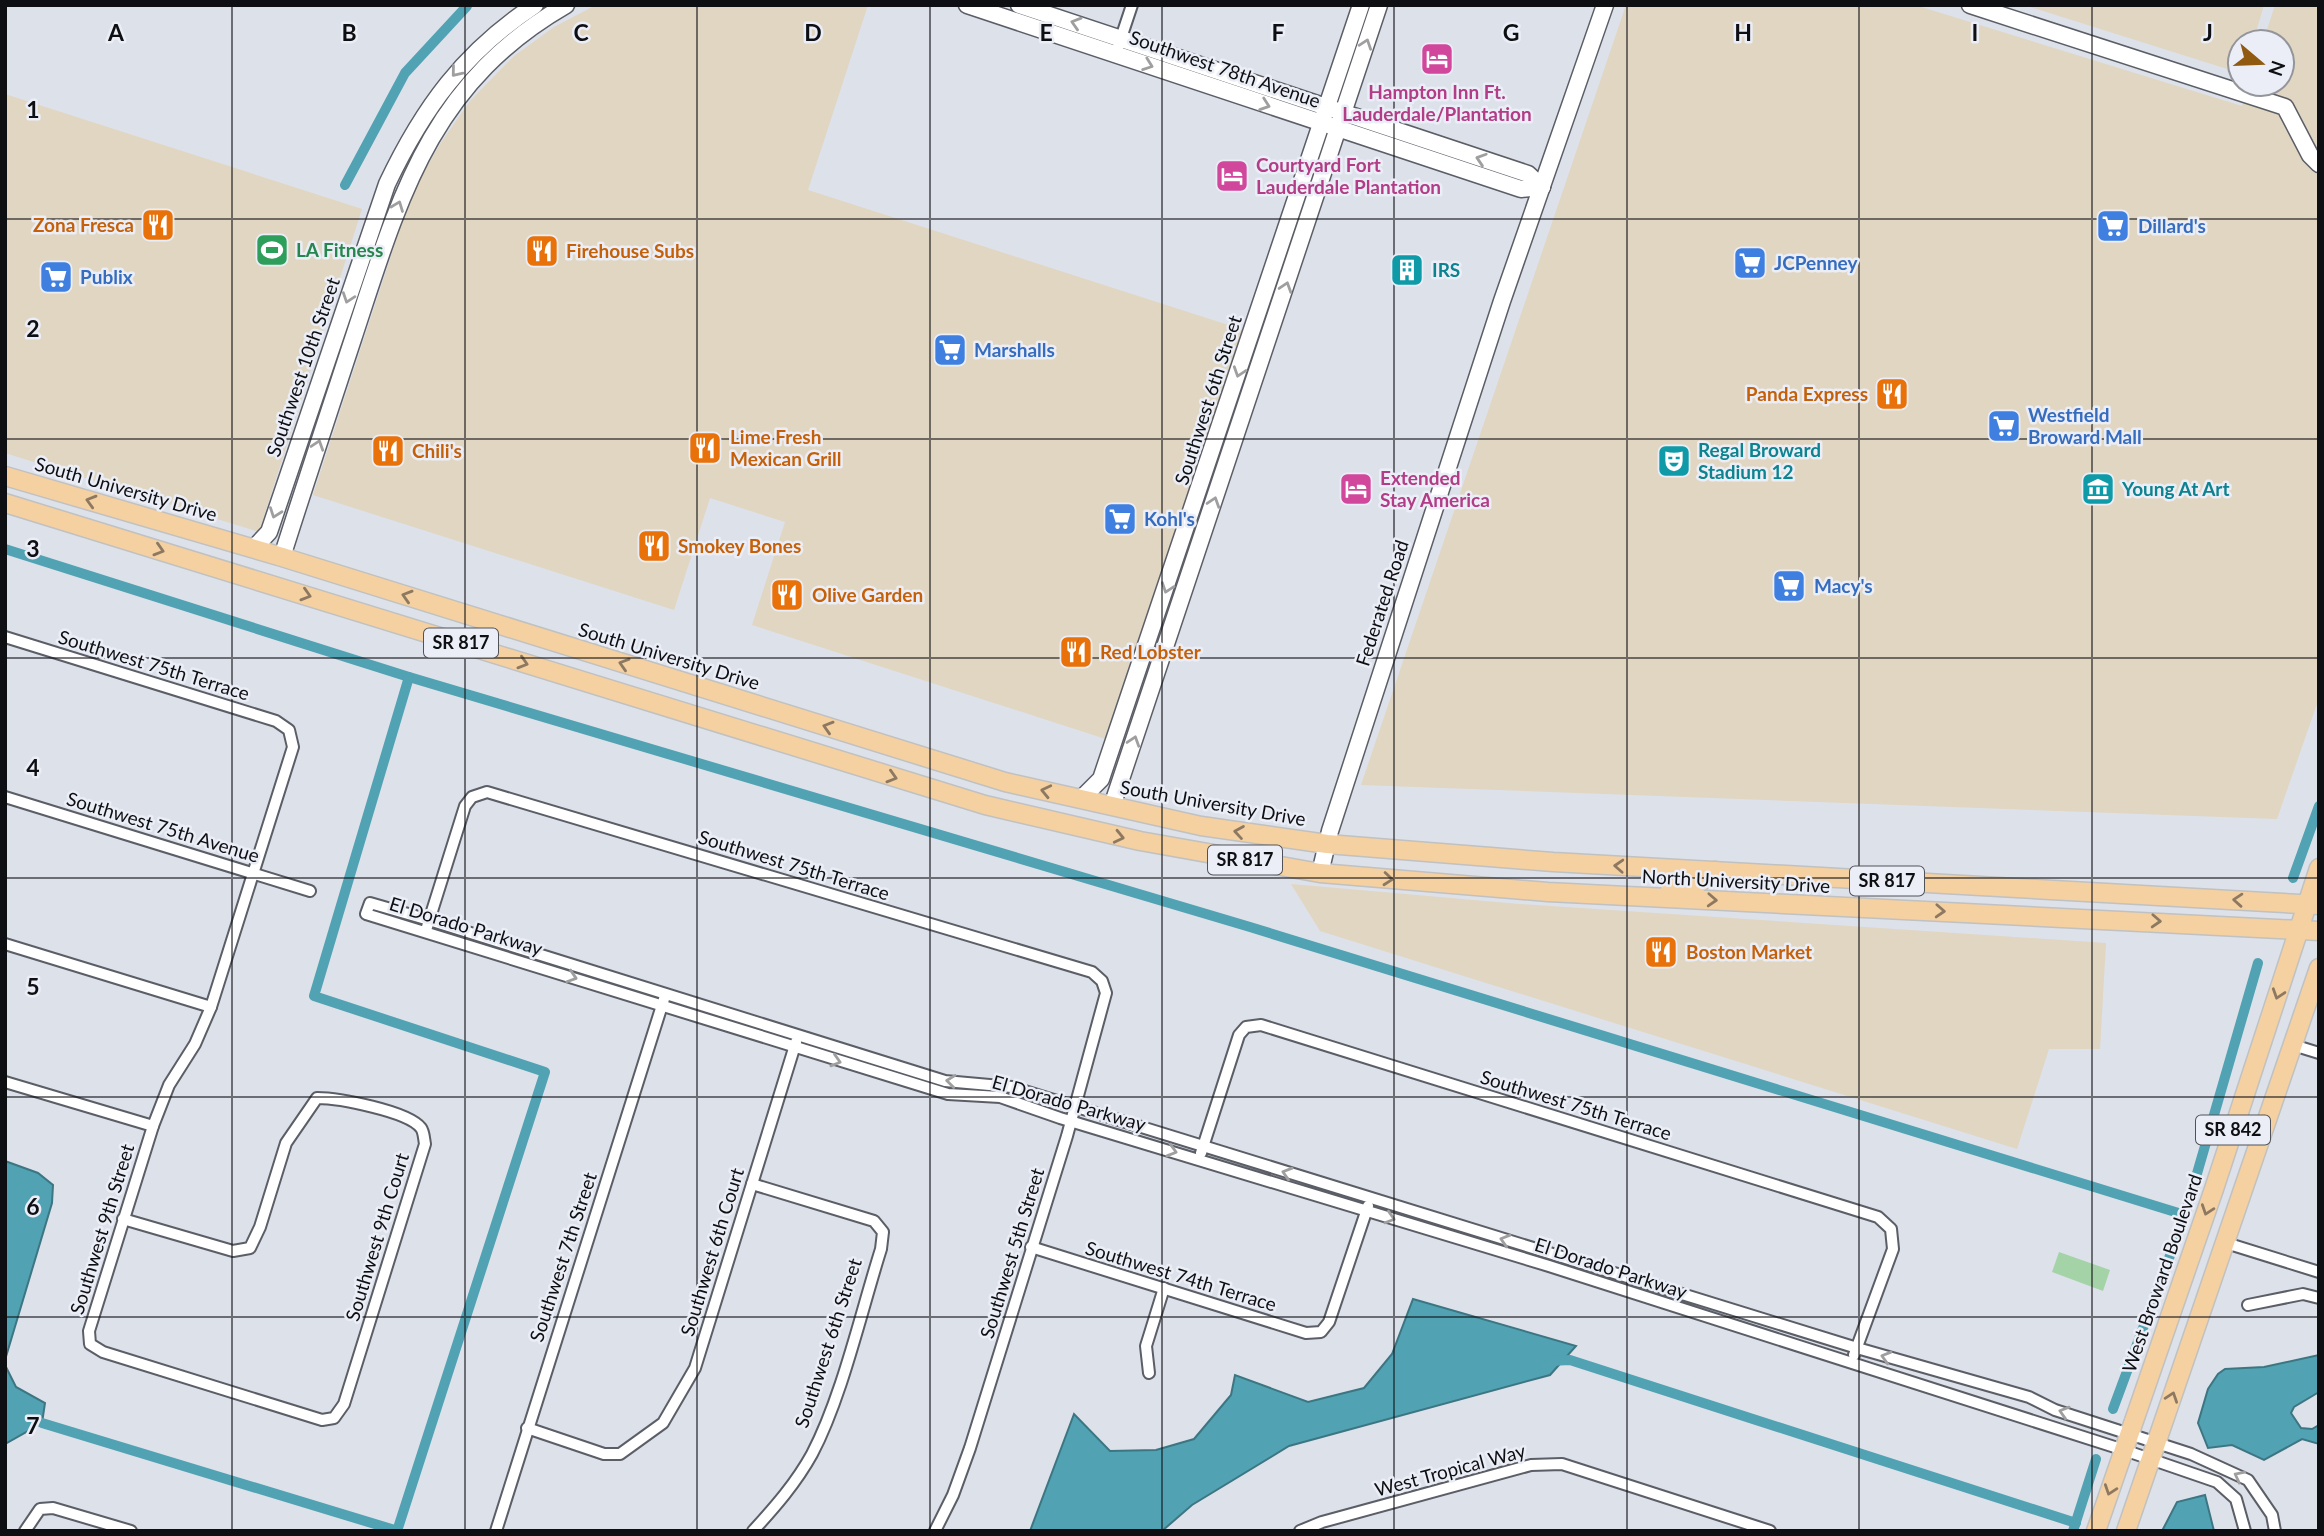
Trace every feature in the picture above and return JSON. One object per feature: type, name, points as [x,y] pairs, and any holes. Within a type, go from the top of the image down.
[{"type":"main road","name":"South University Drive","points":[[5,476],[282,556],[980,774],[1189,824],[1327,844]]},
{"type":"main road","name":"SR 817","points":[[5,503],[936,790],[1140,841],[1320,873]]},
{"type":"main road","points":[[240,575],[268,567],[282,556]]},
{"type":"main road","points":[[1069,825],[1112,806]]},
{"type":"main road","name":"North University Drive","points":[[1327,844],[1715,871],[2312,904]]},
{"type":"main road","name":"West Broward Boulevard","points":[[2096,1531],[2299,929],[2312,904],[2319,868]]},
{"type":"main road","points":[[1479,887],[1497,880],[1684,889],[1700,883],[1715,871]]},
{"type":"main road","name":"North University Drive","points":[[1320,873],[1479,887],[2319,931]]},
{"type":"main road","points":[[1895,909],[1924,894],[2030,898],[2046,889]]},
{"type":"main road","name":"SR 842","points":[[2126,1531],[2319,968]]},
{"type":"street","name":"Southwest 10th Street","points":[[254,548],[267,536],[276,513],[382,196],[407,141],[458,67],[505,25],[535,5]]},
{"type":"street","name":"Southwest 10th Street","points":[[282,556],[403,192],[422,150],[471,79],[521,33],[566,5]]},
{"type":"street","name":"Southwest 78th Avenue","points":[[967,5],[1118,46]]},
{"type":"street","name":"Southwest 78th Avenue","points":[[1019,5],[1118,46],[1340,122],[1521,189],[1542,187]]},
{"type":"street","points":[[1118,46],[1132,5]]},
{"type":"street","name":"Southwest 6th Street","points":[[1081,799],[1101,779],[1361,5]]},
{"type":"street","name":"Southwest 6th Street","points":[[1112,806],[1379,5]]},
{"type":"street","name":"Federated Road","points":[[1320,873],[1327,844],[1542,187],[1605,5]]},
{"type":"street","points":[[1969,5],[2285,107],[2310,155],[2319,164]]},
{"type":"street","name":"Southwest 75th Terrace","points":[[5,637],[276,721],[289,730],[293,747],[253,874]]},
{"type":"street","name":"Southwest 75th Terrace","points":[[429,920],[464,806],[472,797],[487,792],[1091,972],[1102,981]]},
{"type":"street","name":"Southwest 75th Avenue","points":[[5,797],[310,891]]},
{"type":"street","points":[[5,944],[211,1007],[253,874]]},
{"type":"street","name":"El Dorado Parkway","points":[[2126,1441],[1970,1403],[1368,1205],[1203,1147],[999,1084],[945,1082],[429,920],[368,909],[425,933],[948,1094],[1000,1097],[1199,1159],[1368,1205],[2017,1393],[2126,1441]]},
{"type":"street","points":[[425,933],[429,920]]},
{"type":"street","name":"Southwest 5th Street","points":[[934,1531],[953,1495],[970,1448],[1071,1121],[1106,993],[1102,981]]},
{"type":"street","name":"Southwest 7th Street","points":[[496,1531],[665,994]]},
{"type":"street","name":"Southwest 9th Street","points":[[90,1344],[89,1331],[153,1126],[169,1085],[195,1044],[211,1007]]},
{"type":"street","name":"Southwest 75th Terrace","points":[[1203,1147],[1234,1045],[1245,1027],[1261,1025],[1878,1217],[1891,1229],[1893,1249],[1857,1348]]},
{"type":"street","name":"Southwest 6th Court","points":[[527,1428],[604,1454],[620,1454],[663,1423],[695,1368],[798,1036]]},
{"type":"street","points":[[2294,1045],[2319,1054]]},
{"type":"street","points":[[5,1082],[153,1126]]},
{"type":"street","name":"Southwest 9th Court","points":[[90,1344],[103,1352],[322,1420],[334,1418],[344,1404],[425,1144],[422,1130],[411,1120],[336,1098],[317,1098],[286,1143],[260,1227],[250,1248],[233,1251],[123,1219]]},
{"type":"street","points":[[1199,1159],[1203,1147]]},
{"type":"street","name":"Southwest 6th Street","points":[[752,1184],[874,1221],[883,1232],[881,1249],[841,1376],[812,1454],[781,1500],[753,1531]]},
{"type":"street","name":"Southwest 74th Terrace","points":[[1031,1247],[1306,1333],[1321,1332],[1329,1322],[1368,1205]]},
{"type":"street","points":[[2226,1243],[2319,1272]]},
{"type":"street","points":[[1149,1373],[1146,1346],[1164,1288]]},
{"type":"street","points":[[2248,1305],[2303,1294],[2319,1298]]},
{"type":"street","points":[[1852,1362],[1857,1348]]},
{"type":"street","points":[[2126,1441],[2248,1480],[2272,1515],[2275,1531]]},
{"type":"street","points":[[2126,1441],[2153,1450],[2217,1482],[2236,1499],[2245,1531]]},
{"type":"street","name":"West Tropical Way","points":[[1300,1531],[1531,1465],[1562,1464],[1770,1531]]},
{"type":"street","points":[[26,1531],[40,1509],[53,1507],[131,1531]]},
{"type":"shaded area","points":[[596,5],[868,5],[808,190],[1247,331],[1115,742],[752,625],[785,522],[710,498],[674,610],[313,495],[403,219],[418,182],[470,101],[514,56],[554,27]]},
{"type":"shaded area","points":[[1626,5],[1915,5],[2242,106],[2245,98],[2296,98],[2296,28],[2268,28],[2275,5],[2319,5],[2319,698],[2277,819],[1361,785]]},
{"type":"shaded area","points":[[2024,5],[2264,5],[2257,28],[2226,28],[2226,69]]},
{"type":"shaded area","points":[[5,94],[362,209],[259,532],[5,453]]},
{"type":"shaded area","points":[[1291,884],[1519,904],[2106,943],[2100,1049],[2049,1049],[2017,1149],[1320,931]]},
{"type":"green space","points":[[2059,1252],[2110,1270],[2103,1291],[2052,1272]]},
{"type":"water","points":[[5,1161],[38,1173],[53,1185],[52,1203],[5,1360]]},
{"type":"water","points":[[1413,1299],[1576,1346],[1550,1375],[1289,1446],[1192,1505],[1162,1531],[1030,1531],[1074,1414],[1110,1451],[1156,1450],[1194,1439],[1231,1395],[1235,1375],[1308,1402],[1364,1388],[1392,1354]]},
{"type":"water","points":[[2319,1355],[2319,1392],[2294,1407],[2291,1413],[2301,1428],[2312,1429],[2319,1425],[2319,1444],[2302,1439],[2264,1460],[2232,1445],[2208,1448],[2198,1423],[2208,1389],[2218,1374],[2225,1369],[2264,1367]]},
{"type":"water","points":[[5,1365],[16,1387],[45,1403],[42,1423],[5,1444]]},
{"type":"water","points":[[2205,1495],[2214,1531],[2162,1531],[2177,1502]]},
{"type":"waterway","points":[[345,185],[405,73],[467,6]]},
{"type":"waterway","points":[[5,549],[409,677],[1250,927],[2185,1215]]},
{"type":"waterway","points":[[398,1528],[545,1072],[314,996],[409,677]]},
{"type":"waterway","points":[[2293,878],[2319,806]]},
{"type":"waterway","points":[[2113,1409],[2185,1215],[2258,963]]},
{"type":"waterway","points":[[1550,1361],[1570,1360],[2076,1523]]},
{"type":"waterway","points":[[42,1423],[398,1531]]},
{"type":"waterway","points":[[2073,1531],[2096,1459]]},
{"type":"place","name":"Hampton Inn Ft. Lauderdale/Plantation","points":[[1437,59]]},
{"type":"place","name":"Courtyard Fort Lauderdale Plantation","points":[[1232,176]]},
{"type":"place","name":"Zona Fresca","points":[[158,225]]},
{"type":"place","name":"Dillard's","points":[[2113,226]]},
{"type":"place","name":"LA Fitness","points":[[272,250]]},
{"type":"place","name":"Firehouse Subs","points":[[542,251]]},
{"type":"place","name":"JCPenney","points":[[1750,263]]},
{"type":"place","name":"IRS","points":[[1407,270]]},
{"type":"place","name":"Publix","points":[[56,277]]},
{"type":"place","name":"Marshalls","points":[[950,350]]},
{"type":"place","name":"Panda Express","points":[[1892,394]]},
{"type":"place","name":"Westfield Broward Mall","points":[[2004,426]]},
{"type":"place","name":"Lime Fresh Mexican Grill","points":[[705,448]]},
{"type":"place","name":"Chili's","points":[[388,451]]},
{"type":"place","name":"Regal Broward Stadium 12","points":[[1674,461]]},
{"type":"place","name":"Extended Stay America","points":[[1356,489]]},
{"type":"place","name":"Young At Art","points":[[2098,489]]},
{"type":"place","name":"Kohl's","points":[[1120,519]]},
{"type":"place","name":"Smokey Bones","points":[[654,546]]},
{"type":"place","name":"Macy's","points":[[1789,586]]},
{"type":"place","name":"Olive Garden","points":[[787,595]]},
{"type":"place","name":"Red Lobster","points":[[1076,652]]},
{"type":"place","name":"Boston Market","points":[[1661,952]]}]
